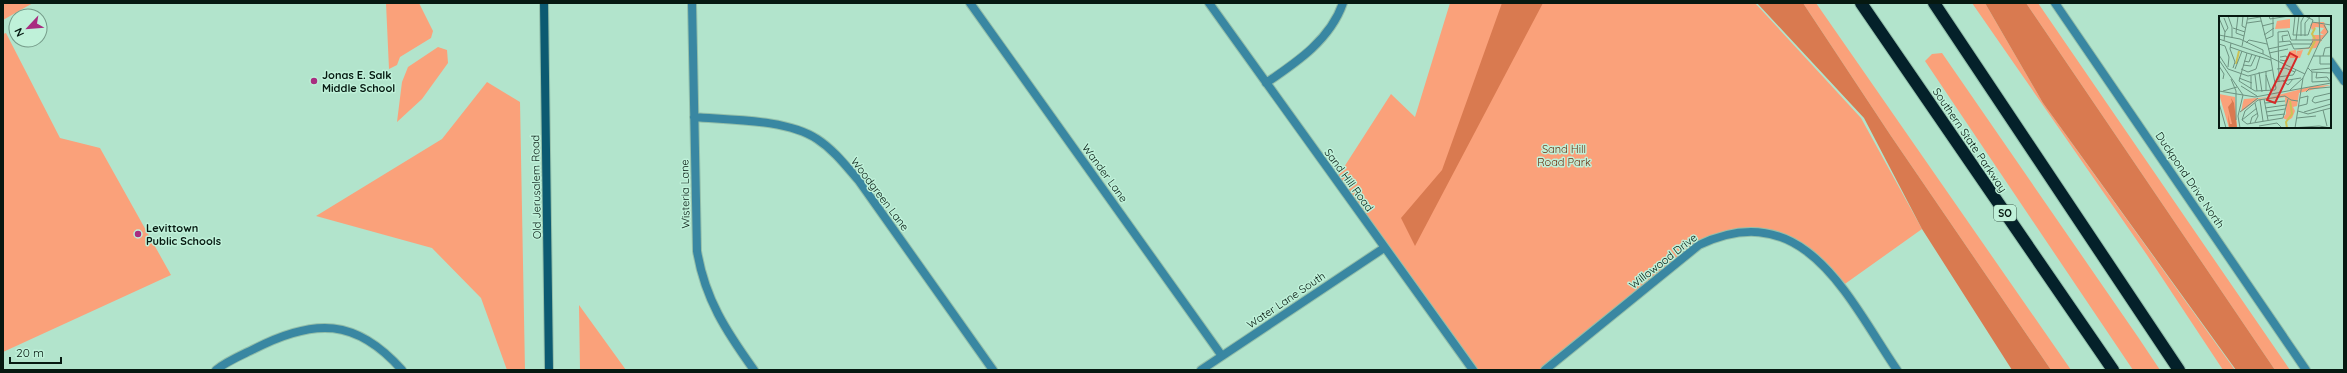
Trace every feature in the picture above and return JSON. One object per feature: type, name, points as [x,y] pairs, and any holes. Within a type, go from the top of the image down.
[{"type":"highway","name":"Southern State Parkway","points":[[1861,3],[2113,370]]},
{"type":"highway","points":[[1934,3],[2179,370]]},
{"type":"main road","name":"Old Jerusalem Road","points":[[544,3],[549,370]]},
{"type":"street","name":"Wisteria Lane","points":[[692,3],[697,252],[701,277],[710,300],[730,336],[754,370]]},
{"type":"street","name":"Wander Lane","points":[[970,3],[1222,356]]},
{"type":"street","name":"Sand Hill Road","points":[[1209,3],[1473,370]]},
{"type":"street","points":[[1266,83],[1298,62],[1330,30],[1344,3]]},
{"type":"street","name":"Duckpond Drive North","points":[[2055,3],[2306,370]]},
{"type":"street","points":[[2290,3],[2299,16]]},
{"type":"street","points":[[2331,62],[2344,81]]},
{"type":"street","name":"Woodgreen Lane","points":[[694,117],[784,126],[816,138],[833,151],[858,180],[993,370]]},
{"type":"street","name":"Willowood Drive","points":[[1545,370],[1699,245],[1719,235],[1750,230],[1774,234],[1804,247],[1821,262],[1896,370]]},
{"type":"street","name":"Water Lane South","points":[[1201,370],[1384,248]]},
{"type":"street","points":[[216,370],[264,344],[293,332],[320,327],[344,330],[366,338],[385,351],[402,370]]},
{"type":"green space","points":[[3,3],[33,3],[24,8],[8,8],[8,17],[3,20]]},
{"type":"green space","points":[[386,3],[419,3],[433,31],[431,38],[400,57],[397,65],[389,69]]},
{"type":"green space","name":"Sand Hill Road Park","points":[[1450,3],[1755,3],[1861,118],[1922,229],[1842,286],[1812,253],[1796,241],[1780,233],[1762,229],[1743,229],[1722,233],[1699,242],[1542,370],[1475,370],[1337,178],[1391,94],[1415,117]]},
{"type":"green space","points":[[1803,3],[1816,3],[2071,370],[2051,370],[1891,136]]},
{"type":"green space","points":[[1972,3],[1985,3],[2043,103],[2235,370],[2223,370],[2147,255]]},
{"type":"green space","points":[[2026,3],[2038,3],[2290,370],[2275,370]]},
{"type":"green space","points":[[6,33],[8,37],[8,48],[14,48],[60,138],[100,148],[171,275],[3,352],[3,34]]},
{"type":"green space","points":[[438,47],[447,50],[448,63],[422,99],[397,122],[402,82],[408,67]]},
{"type":"green space","points":[[1942,53],[2160,370],[2133,370],[1925,61],[1932,54]]},
{"type":"green space","points":[[487,82],[520,102],[525,370],[507,370],[481,298],[432,248],[316,216],[442,139]]},
{"type":"green space","points":[[579,305],[626,370],[580,370]]},
{"type":"shaded area","points":[[1502,3],[1543,3],[1415,246],[1401,218],[1442,170]]},
{"type":"shaded area","points":[[1757,3],[1803,3],[1891,136],[2051,370],[2012,370],[1922,229],[1864,118]]},
{"type":"shaded area","points":[[1985,3],[2026,3],[2275,370],[2236,370],[2043,103]]},
{"type":"place","name":"Jonas E. Salk Middle School","points":[[314,81]]},
{"type":"place","name":"Levittown Public Schools","points":[[138,234]]}]
